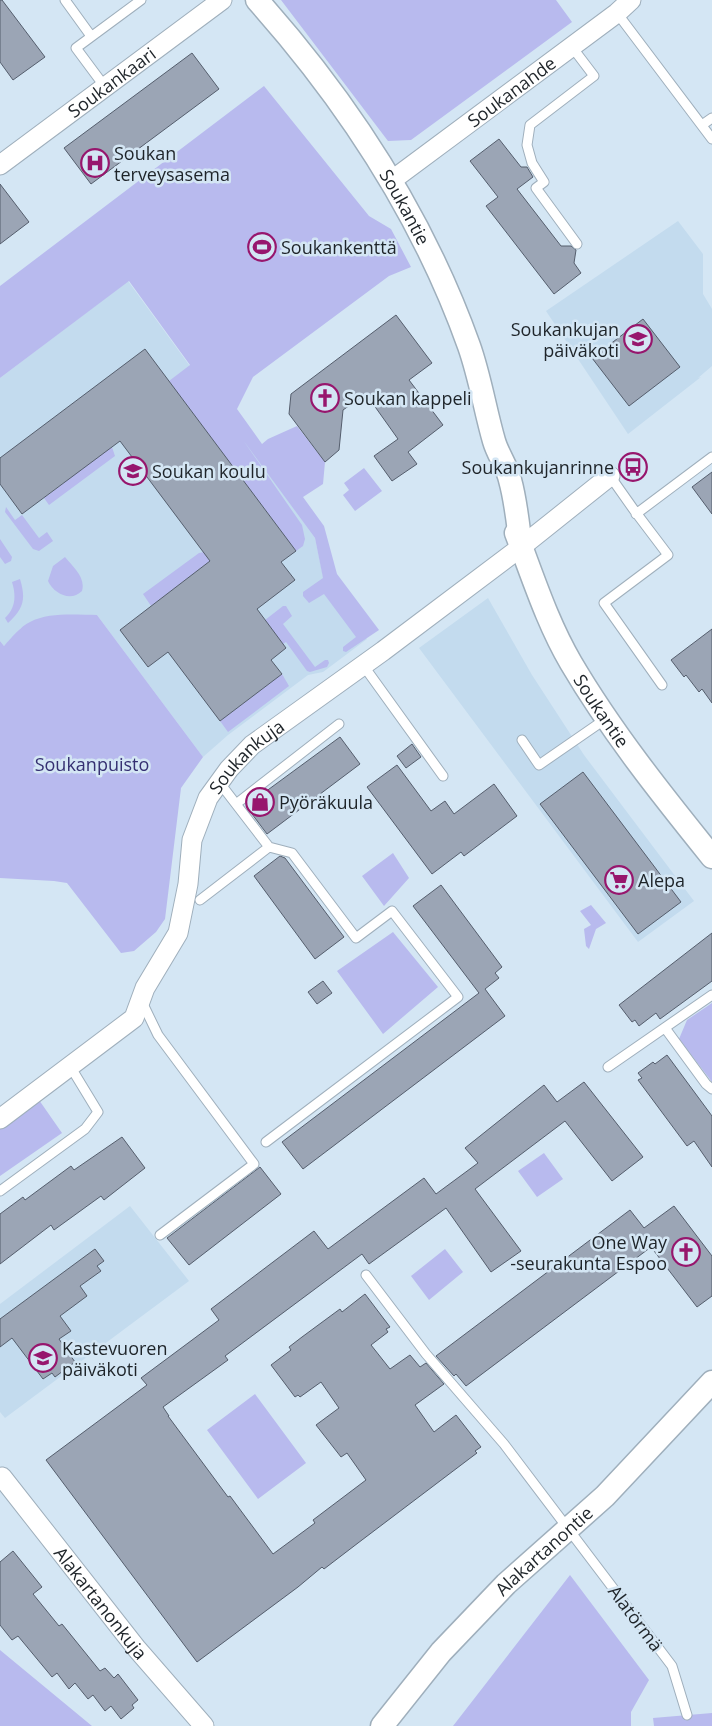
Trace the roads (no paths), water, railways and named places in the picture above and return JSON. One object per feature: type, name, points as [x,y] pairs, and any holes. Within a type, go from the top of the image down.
[{"type":"street","name":"Soukankaari","points":[[0,164],[222,0]]},
{"type":"street","name":"Soukantie","points":[[257,0],[311,65],[365,137],[429,249],[454,305],[470,349],[495,443],[510,478],[522,547],[539,595],[561,644],[571,663],[607,718],[712,857]]},
{"type":"street","name":"Soukanahde","points":[[391,181],[617,13],[631,0]]},
{"type":"street","name":"Soukankuja","points":[[0,1119],[134,1018],[145,988],[178,933],[188,884],[192,840],[208,798],[228,769],[252,745],[522,547],[610,476]]},
{"type":"street","name":"Alakartanontie","points":[[382,1726],[448,1645],[506,1584],[605,1496],[712,1382]]},
{"type":"street","name":"Alakartanonkuja","points":[[2,1478],[137,1650],[204,1726]]},
{"type":"lane","points":[[64,0],[91,36]]},
{"type":"lane","points":[[105,87],[76,48],[141,0]]},
{"type":"lane","points":[[617,13],[712,139]]},
{"type":"lane","points":[[572,46],[594,76],[530,125],[527,145],[532,163],[544,182],[536,188],[577,244]]},
{"type":"lane","points":[[702,125],[712,118]]},
{"type":"lane","points":[[636,514],[712,457]]},
{"type":"lane","points":[[610,476],[636,514],[668,555],[604,603],[662,685]]},
{"type":"lane","points":[[363,665],[443,776]]},
{"type":"lane","points":[[522,740],[539,765],[607,718]]},
{"type":"lane","points":[[236,804],[339,724]]},
{"type":"lane","points":[[219,782],[269,846],[292,853],[356,938],[392,911],[458,996],[266,1142]]},
{"type":"lane","points":[[200,900],[269,846]]},
{"type":"lane","points":[[608,1067],[712,995]]},
{"type":"lane","points":[[141,999],[158,1035],[254,1164],[160,1235]]},
{"type":"lane","points":[[665,1028],[706,1084],[712,1089]]},
{"type":"lane","points":[[0,1191],[85,1129],[98,1112],[70,1066]]},
{"type":"lane","name":"Alatörmä","points":[[366,1275],[426,1354],[504,1444],[672,1666],[687,1715]]},
{"type":"place","name":"Soukan terveysasema","points":[[95,163]]},
{"type":"place","name":"Soukankenttä","points":[[262,247]]},
{"type":"place","name":"Soukankujan päiväkoti","points":[[638,339]]},
{"type":"place","name":"Soukan kappeli","points":[[325,398]]},
{"type":"place","name":"Soukankujanrinne","points":[[633,467]]},
{"type":"place","name":"Soukan koulu","points":[[133,471]]},
{"type":"place","name":"Pyöräkuula","points":[[260,802]]},
{"type":"place","name":"Alepa","points":[[619,880]]},
{"type":"place","name":"One Way -seurakunta Espoo","points":[[686,1252]]},
{"type":"place","name":"Kastevuoren päiväkoti","points":[[43,1358]]},
{"type":"park label","name":"Soukanpuisto","points":[[92,764]]}]
